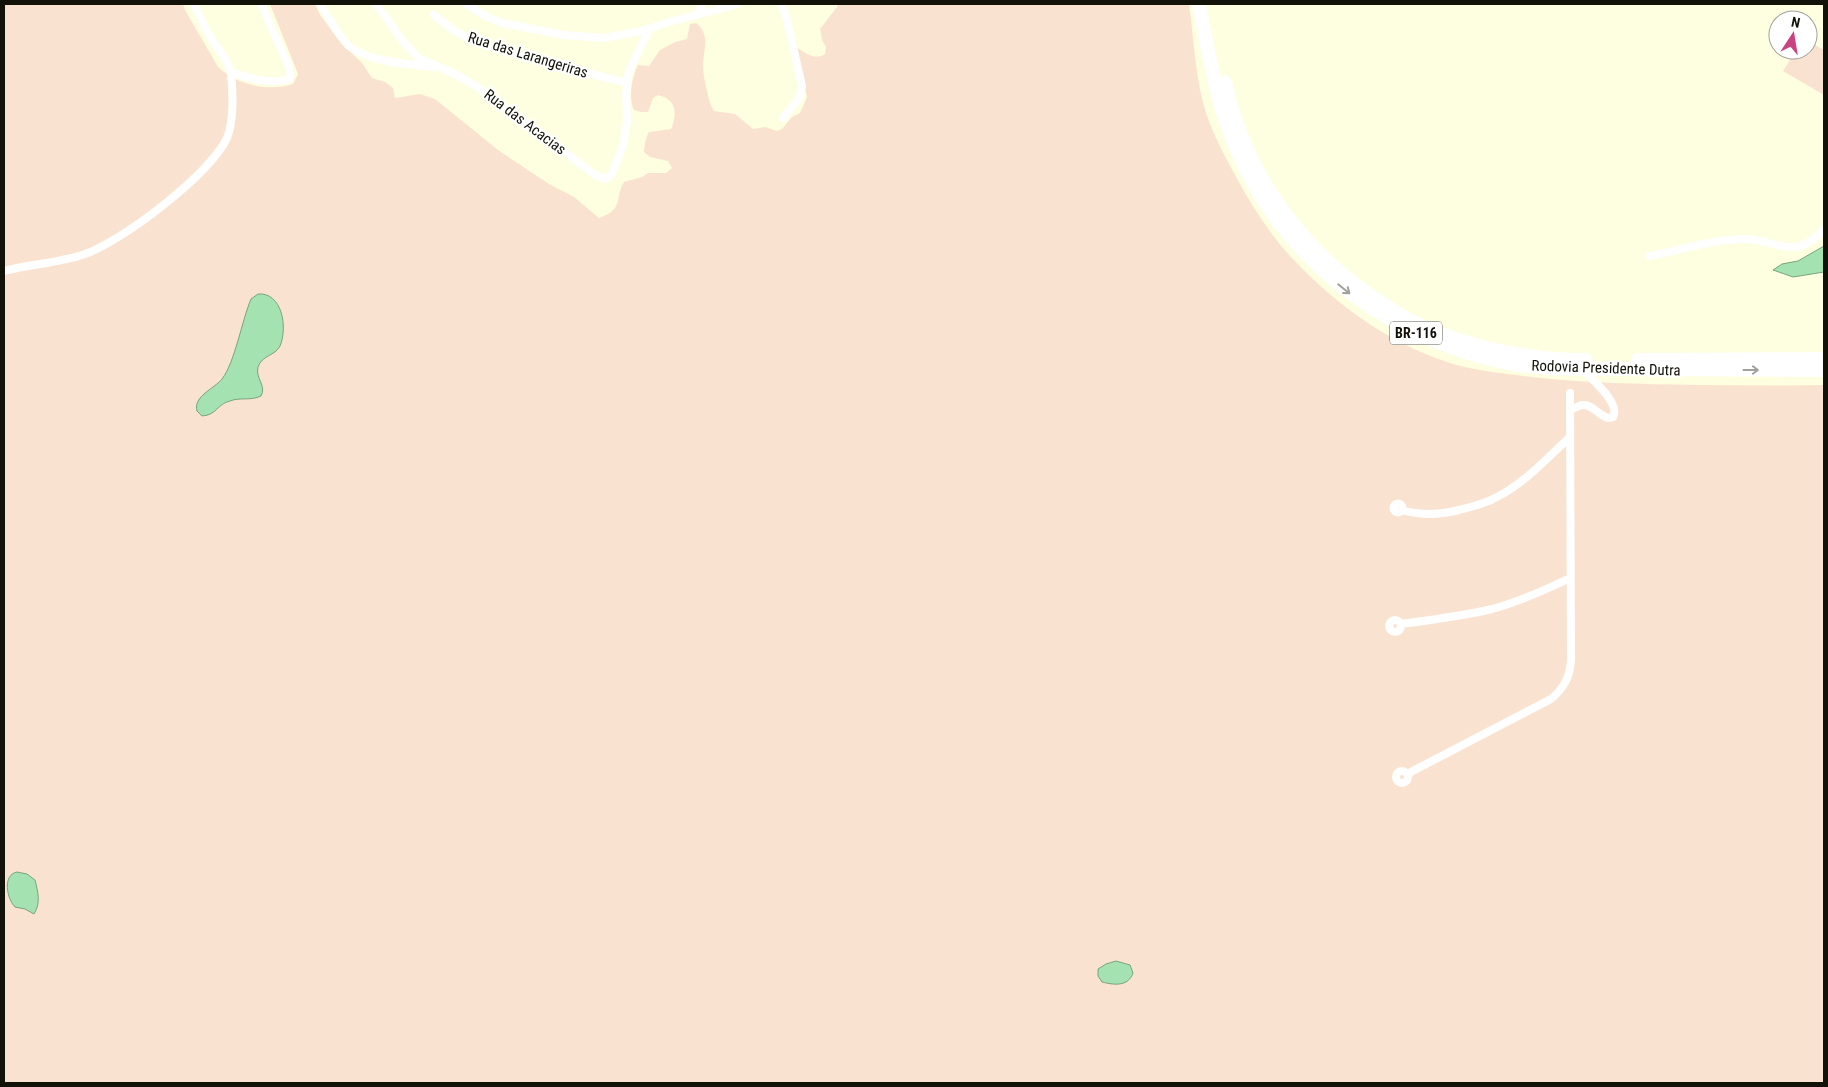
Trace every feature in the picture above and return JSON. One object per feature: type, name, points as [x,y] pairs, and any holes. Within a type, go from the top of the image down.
[{"type":"highway","name":"Rodovia Presidente Dutra","points":[[1199,4],[1222,113],[1246,169],[1262,198],[1284,230],[1323,272],[1374,311],[1404,328],[1448,347],[1515,365],[1560,369],[1824,370]]},
{"type":"highway","name":"Rodovia Presidente Dutra","points":[[1208,4],[1226,86],[1236,120],[1247,148],[1269,190],[1311,246],[1363,291],[1390,309],[1415,323],[1471,344],[1508,354],[1534,357],[1579,360],[1824,359]]},
{"type":"street","points":[[4,271],[64,260],[103,246],[147,218],[207,166],[227,137],[231,125],[231,72],[208,34],[194,4]]},
{"type":"street","points":[[231,72],[272,81],[289,79],[288,65],[261,4]]},
{"type":"street","points":[[320,4],[343,40],[355,50],[378,59],[441,69]]},
{"type":"street","name":"Rua das Acacias","points":[[376,4],[402,40],[418,58],[476,86],[595,175],[606,179],[612,174],[623,145],[626,122],[627,83]]},
{"type":"street","points":[[466,4],[485,16],[502,23],[563,35],[604,38],[622,36],[738,4]]},
{"type":"street","points":[[697,15],[702,4]]},
{"type":"street","points":[[780,4],[785,12],[802,86],[800,97],[783,118]]},
{"type":"street","name":"Rua das Larangeriras","points":[[434,15],[452,30],[471,40],[525,57],[627,83]]},
{"type":"street","points":[[627,83],[632,64],[650,28]]},
{"type":"street","points":[[1650,256],[1717,242],[1742,239],[1795,247],[1812,241],[1824,229]]},
{"type":"street","points":[[1570,410],[1584,405],[1594,408],[1606,417],[1611,418],[1615,414],[1612,402],[1581,369]]},
{"type":"street","points":[[1407,774],[1551,699],[1567,680],[1570,670],[1570,393]]},
{"type":"street","points":[[1402,510],[1417,514],[1434,514],[1450,512],[1490,500],[1512,488],[1570,437]]},
{"type":"street","points":[[1401,624],[1435,620],[1493,609],[1541,592],[1570,578]]},
{"type":"shaded area","points":[[4,4],[183,4],[218,67],[243,82],[263,87],[273,87],[293,84],[298,74],[270,4],[315,4],[320,15],[342,44],[362,63],[372,78],[385,82],[393,88],[395,98],[420,94],[435,99],[498,150],[549,184],[574,197],[599,218],[607,215],[616,207],[624,182],[642,177],[648,173],[666,173],[672,168],[668,161],[650,157],[644,152],[649,132],[671,129],[674,121],[674,107],[664,97],[658,95],[653,98],[648,112],[634,110],[631,99],[632,87],[638,65],[649,66],[660,50],[675,42],[687,39],[690,24],[696,23],[701,27],[705,37],[704,76],[708,96],[714,111],[735,114],[753,129],[765,127],[777,131],[782,129],[792,117],[800,113],[807,97],[796,47],[807,54],[818,57],[825,54],[826,47],[822,40],[820,29],[838,4],[1189,4],[1202,100],[1219,144],[1247,196],[1274,237],[1290,256],[1342,304],[1382,332],[1425,354],[1447,362],[1467,368],[1531,377],[1634,384],[1824,385],[1824,1083],[4,1083]]},
{"type":"shaded area","points":[[1818,47],[1824,50],[1824,95],[1783,71],[1790,60],[1818,60]]},
{"type":"shaded area","points":[[1824,246],[1824,272],[1793,277],[1773,270],[1782,264],[1798,261]]},
{"type":"shaded area","points":[[258,294],[266,295],[273,299],[278,305],[283,321],[280,346],[275,352],[262,360],[258,367],[258,375],[263,389],[261,396],[226,402],[211,414],[202,416],[197,411],[198,401],[227,372],[251,299]]},
{"type":"shaded area","points":[[17,872],[27,874],[35,880],[38,902],[34,914],[25,909],[15,907],[10,899],[7,888],[9,878]]},
{"type":"shaded area","points":[[1116,961],[1130,965],[1133,973],[1131,978],[1120,984],[1102,982],[1098,976],[1098,969]]}]
